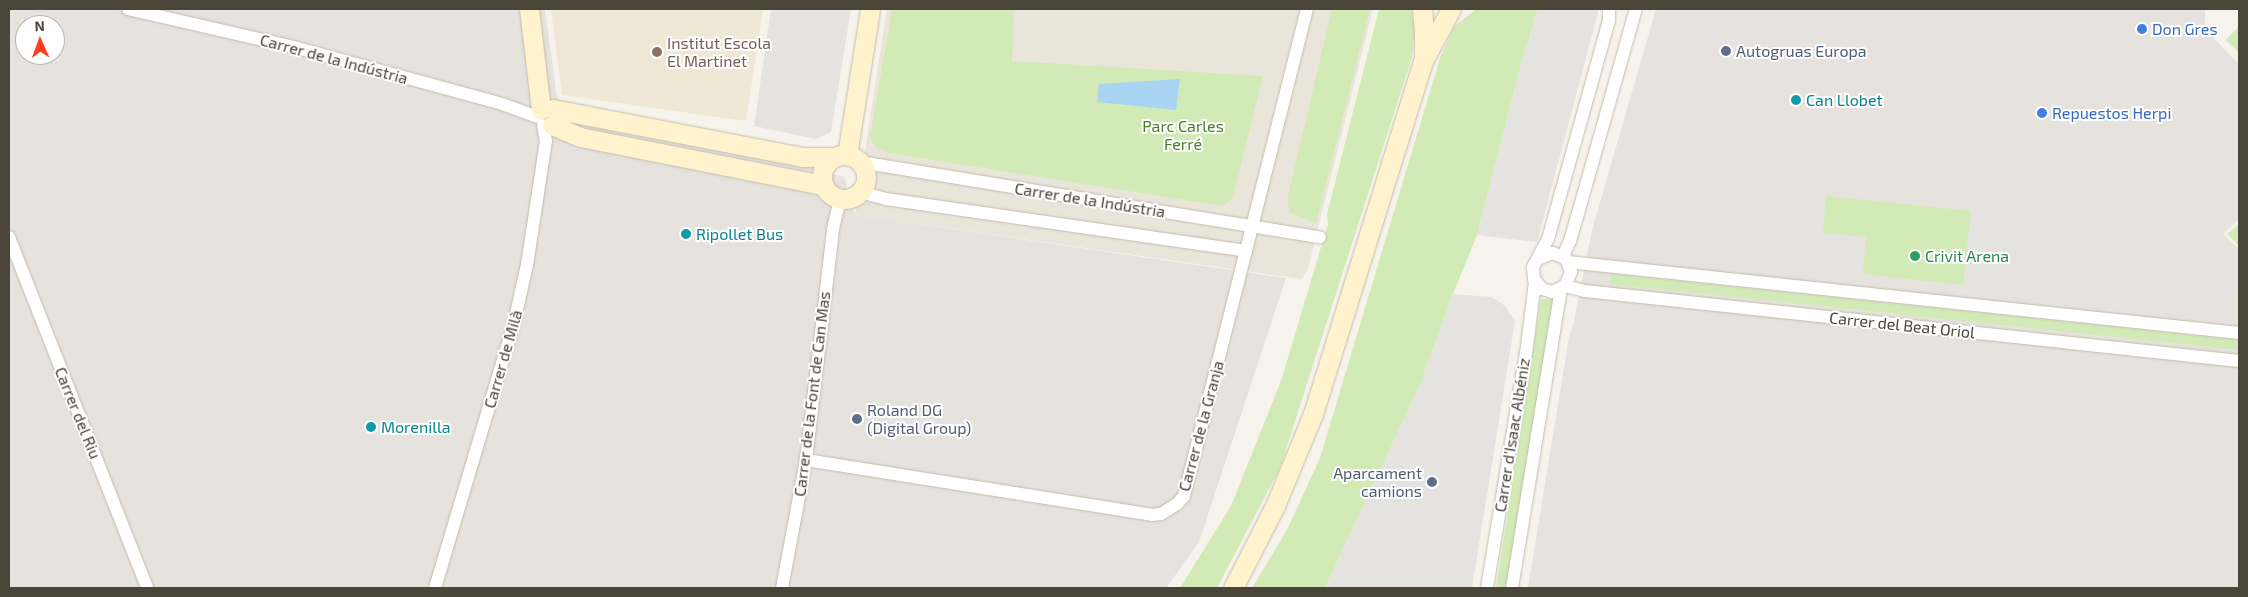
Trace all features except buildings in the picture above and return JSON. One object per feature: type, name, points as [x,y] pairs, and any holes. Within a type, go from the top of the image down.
[{"type":"street","name":"Carrer de la Indústria","points":[[128,9],[294,47],[545,117],[802,157],[847,158],[1320,237]]},
{"type":"street","name":"Carrer de Milà","points":[[435,588],[514,323],[527,265],[546,141],[545,117],[529,9]]},
{"type":"street","points":[[847,158],[870,9]]},
{"type":"street","name":"Carrer de la Granja","points":[[806,460],[1152,515],[1161,514],[1171,509],[1184,496],[1307,9]]},
{"type":"street","points":[[1422,9],[1424,61]]},
{"type":"street","points":[[1233,588],[1275,506],[1313,414],[1424,61],[1451,9]]},
{"type":"street","name":"Carrer d'Isaac Albéniz","points":[[1487,588],[1530,329],[1535,282],[1532,272],[1548,239],[1609,20],[1610,9]]},
{"type":"street","name":"Carrer d'Isaac Albéniz","points":[[1512,588],[1563,288],[1572,272],[1565,259],[1636,9]]},
{"type":"street","name":"Carrer de la Indústria","points":[[545,117],[580,137],[823,186]]},
{"type":"street","points":[[847,158],[866,176],[864,186],[860,192],[851,198],[840,199],[830,194],[823,186],[822,179],[824,168],[847,158]]},
{"type":"street","name":"Carrer de la Indústria","points":[[860,192],[886,199],[1246,251]]},
{"type":"street","name":"Carrer de la Font de Can Mas","points":[[782,588],[806,460],[833,229],[840,199]]},
{"type":"street","name":"Carrer del Riu","points":[[9,237],[147,588]]},
{"type":"street","points":[[1538,259],[1553,253],[1565,259]]},
{"type":"street","name":"Carrer del Beat Oriol","points":[[1565,259],[2239,333]]},
{"type":"street","points":[[1535,282],[1547,291],[1563,288]]},
{"type":"street","name":"Carrer del Beat Oriol","points":[[1563,288],[2239,361]]},
{"type":"shaded area","points":[[9,9],[545,9],[557,98],[583,121],[709,149],[808,167],[844,177],[855,215],[1286,278],[1199,542],[1166,588],[9,588]]},
{"type":"shaded area","name":"Institut Escola El Martinet","points":[[551,9],[763,9],[746,121],[562,95]]},
{"type":"shaded area","points":[[771,9],[851,9],[831,132],[816,139],[754,126]]},
{"type":"shaded area","points":[[887,9],[1373,9],[1308,268],[1302,279],[855,215]]},
{"type":"shaded area","points":[[1538,9],[1599,9],[1537,242],[1477,235],[1521,65]]},
{"type":"shaded area","points":[[1656,9],[2205,9],[2205,29],[2239,64],[2239,219],[2223,234],[2239,249],[2239,588],[1528,588],[1569,337],[1574,321],[1592,230]]},
{"type":"shaded area","points":[[1635,97],[1692,105],[1743,144],[1802,175],[1795,230],[1820,244],[1821,234],[1866,238],[1862,274],[1819,270],[1784,245],[1770,245],[1768,258],[1604,242],[1599,237],[1600,217]]},
{"type":"shaded area","points":[[2098,156],[2108,157],[2234,299],[2227,304],[2228,313],[1965,286],[1972,212],[1982,193],[2002,184],[2031,188],[2033,180],[2082,184],[2086,168]]},
{"type":"shaded area","name":"Aparcament camions","points":[[1453,294],[1492,297],[1505,306],[1515,321],[1472,588],[1325,588],[1419,387]]},
{"type":"green space","name":"Parc Carles Ferré","points":[[892,9],[1014,9],[1012,61],[1263,76],[1233,197],[1223,206],[889,153],[875,147],[870,137]]},
{"type":"green space","points":[[1332,9],[1370,9],[1316,223],[1290,213],[1287,200]]},
{"type":"green space","points":[[1379,9],[1411,9],[1415,30],[1412,57],[1280,468],[1217,588],[1180,588],[1231,506],[1281,381],[1328,224],[1327,214]]},
{"type":"green space","points":[[1476,9],[1538,9],[1521,65],[1477,235],[1419,387],[1325,588],[1252,588],[1287,530],[1320,458],[1440,58],[1454,27]]},
{"type":"green space","points":[[2239,26],[2239,53],[2226,40]]},
{"type":"green space","name":"Crivit Arena","points":[[1826,196],[1971,211],[1963,285],[1863,274],[1866,237],[1823,233]]},
{"type":"green space","points":[[2239,224],[2239,246],[2227,234]]},
{"type":"green space","points":[[1611,274],[2239,340],[2238,350],[1610,284]]},
{"type":"green space","points":[[1541,299],[1557,299],[1509,588],[1496,588]]},
{"type":"water","points":[[1180,79],[1176,110],[1097,102],[1099,84]]},
{"type":"place","name":"Don Gres","points":[[2142,29]]},
{"type":"place","name":"Autogruas Europa","points":[[1726,51]]},
{"type":"place","name":"Institut Escola El Martinet","points":[[657,52]]},
{"type":"place","name":"Can Llobet","points":[[1796,100]]},
{"type":"place","name":"Repuestos Herpi","points":[[2042,113]]},
{"type":"place","name":"Ripollet Bus","points":[[686,234]]},
{"type":"place","name":"Crivit Arena","points":[[1915,256]]},
{"type":"place","name":"Roland DG (Digital Group)","points":[[857,419]]},
{"type":"place","name":"Morenilla","points":[[371,427]]},
{"type":"place","name":"Aparcament camions","points":[[1432,482]]}]
